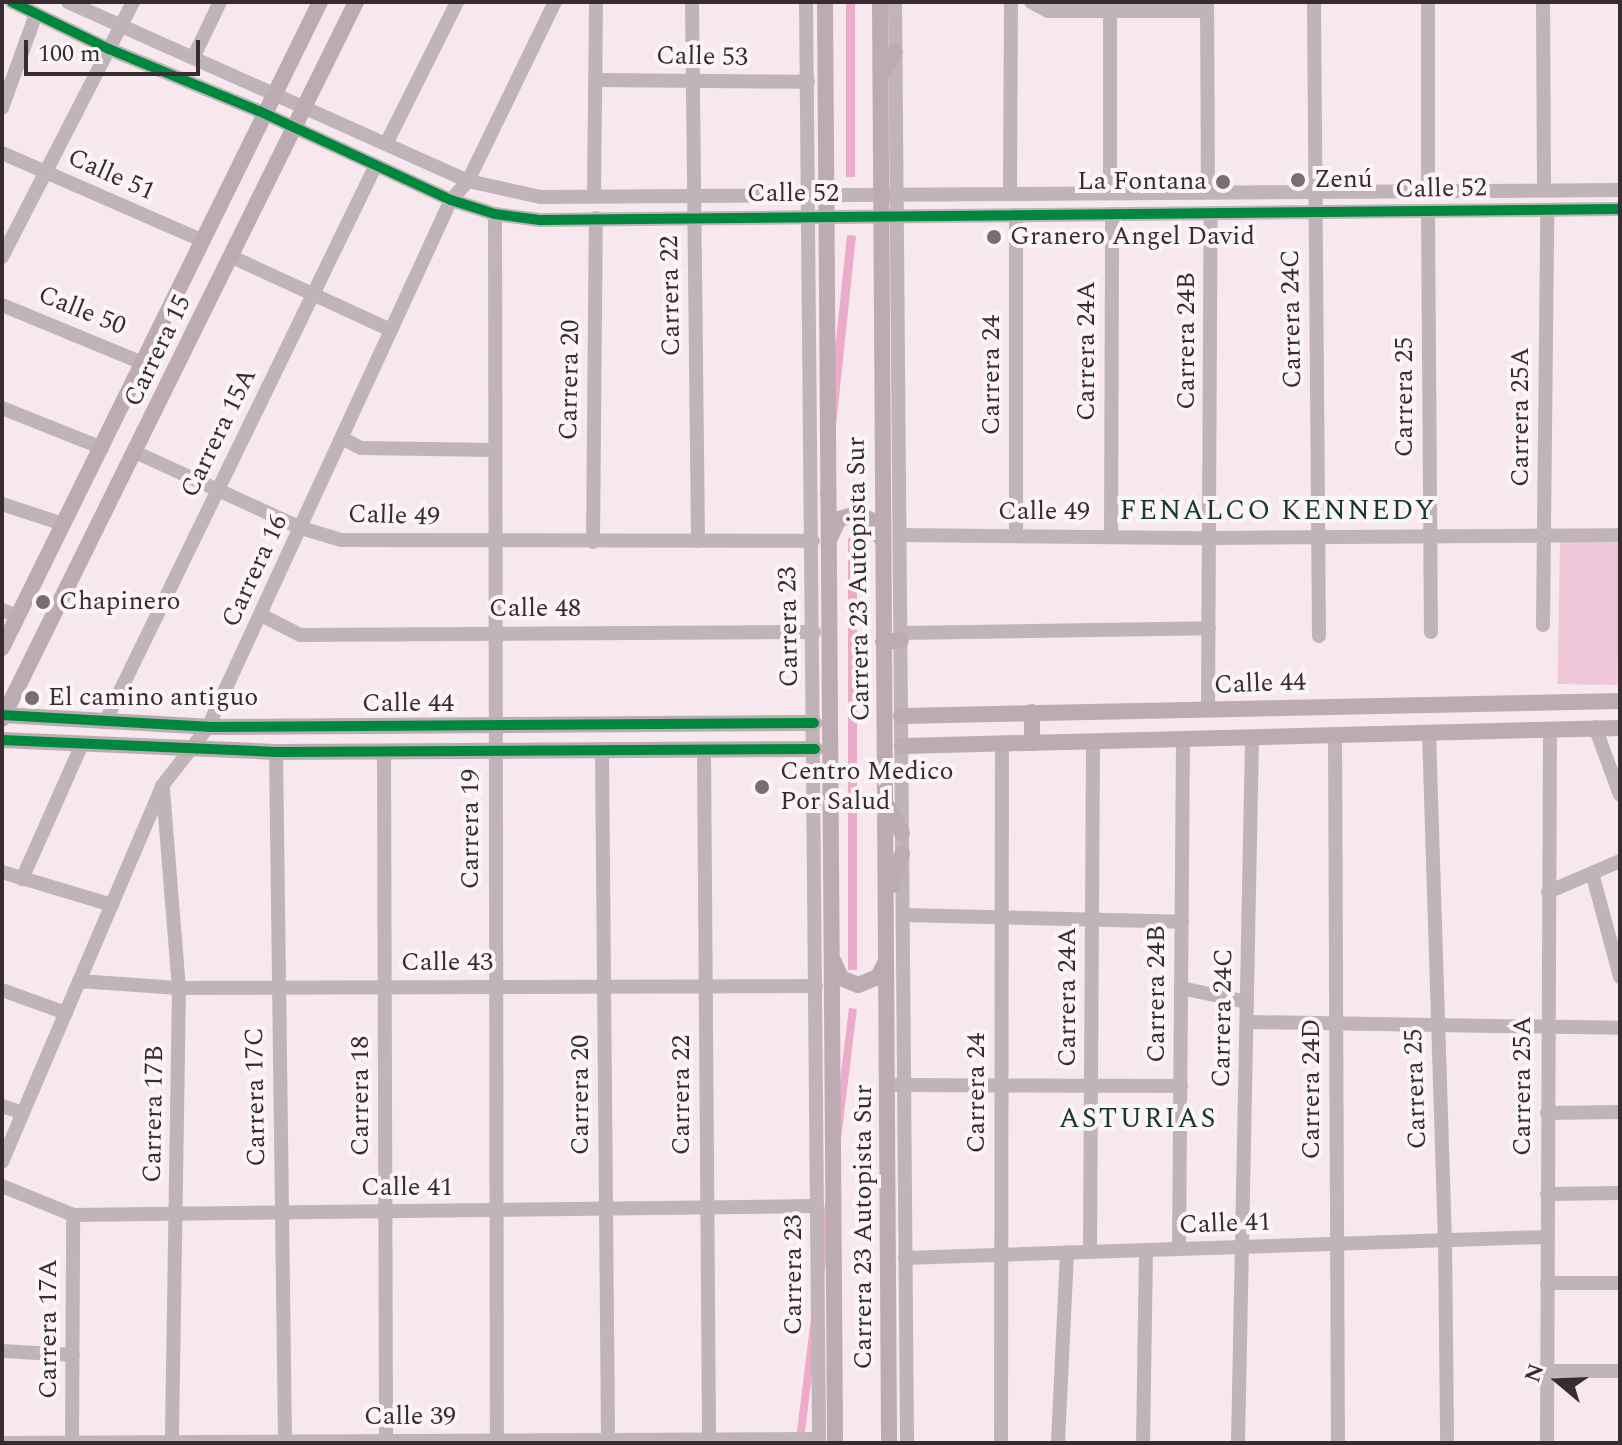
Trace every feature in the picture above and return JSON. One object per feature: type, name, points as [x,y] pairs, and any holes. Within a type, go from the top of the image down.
[{"type":"main road","name":"Carrera 15","points":[[2,648],[320,2]]},
{"type":"main road","name":"Carrera 15","points":[[3,717],[356,2]]},
{"type":"main road","name":"Carrera 23 Autopista Sur","points":[[824,1442],[824,1086],[830,949],[822,818],[818,193],[825,2]]},
{"type":"main road","name":"Carrera 23 Autopista Sur","points":[[880,2],[880,77],[889,192],[883,642],[888,949],[896,1085],[889,1443]]},
{"type":"main road","points":[[880,77],[895,52]]},
{"type":"main road","points":[[821,544],[836,523],[856,514],[875,524],[882,544]]},
{"type":"main road","points":[[883,642],[901,636]]},
{"type":"main road","name":"Calle 44","points":[[901,716],[1620,701]]},
{"type":"main road","points":[[1520,702],[1521,731]]},
{"type":"main road","points":[[1032,712],[1032,743]]},
{"type":"main road","name":"Calle 44","points":[[3,717],[208,727],[814,723]]},
{"type":"main road","name":"Calle 44","points":[[902,746],[1620,728]]},
{"type":"main road","name":"Calle 44","points":[[2,740],[276,752],[815,749]]},
{"type":"main road","points":[[887,806],[902,833]]},
{"type":"main road","points":[[888,898],[902,854]]},
{"type":"main road","points":[[830,949],[841,978],[858,985],[871,982],[881,973],[888,949]]},
{"type":"street","name":"Calle 52","points":[[12,2],[109,49],[296,127],[451,200],[495,214],[540,220],[1620,209]]},
{"type":"street","name":"Calle 52","points":[[68,2],[468,181],[541,197],[889,192],[1620,190]]},
{"type":"street","points":[[2,257],[133,2]]},
{"type":"street","points":[[194,56],[220,2]]},
{"type":"street","points":[[386,144],[457,2]]},
{"type":"street","name":"Carrera 16","points":[[2,1162],[162,786],[208,727],[451,200],[468,181],[555,2]]},
{"type":"street","points":[[594,196],[596,2]]},
{"type":"street","name":"Carrera 22","points":[[692,2],[698,541]]},
{"type":"street","points":[[806,2],[808,82],[818,193]]},
{"type":"street","points":[[889,192],[895,2]]},
{"type":"street","points":[[1010,192],[1011,2]]},
{"type":"street","points":[[1031,2],[1048,11],[1207,6],[1208,191]]},
{"type":"street","name":"Carrera 24C","points":[[1314,2],[1319,636]]},
{"type":"street","points":[[1428,2],[1428,190]]},
{"type":"street","points":[[1543,2],[1544,190]]},
{"type":"street","points":[[1110,191],[1120,8]]},
{"type":"street","points":[[2,108],[36,14]]},
{"type":"street","name":"Calle 53","points":[[596,80],[808,82]]},
{"type":"street","points":[[355,155],[366,134]]},
{"type":"street","name":"Calle 51","points":[[2,153],[201,240]]},
{"type":"street","name":"Carrera 15A","points":[[105,722],[376,165]]},
{"type":"street","name":"Carrera 25A","points":[[1543,625],[1547,210]]},
{"type":"street","name":"Carrera 25","points":[[1428,211],[1431,632]]},
{"type":"street","name":"Carrera 24B","points":[[1208,710],[1211,213]]},
{"type":"street","name":"Carrera 19","points":[[495,214],[497,1442]]},
{"type":"street","name":"Carrera 24A","points":[[1111,537],[1112,214]]},
{"type":"street","name":"Carrera 24","points":[[1016,215],[1016,536]]},
{"type":"street","points":[[889,216],[900,535],[903,915],[896,1085],[905,1258],[907,1443]]},
{"type":"street","name":"Carrera 20","points":[[593,542],[596,218]]},
{"type":"street","points":[[232,257],[391,330]]},
{"type":"street","name":"Calle 50","points":[[2,305],[143,363]]},
{"type":"street","points":[[2,408],[102,448]]},
{"type":"street","points":[[342,438],[361,448],[495,450]]},
{"type":"street","name":"Calle 49","points":[[135,452],[301,528],[341,540],[821,544]]},
{"type":"street","points":[[2,504],[63,524]]},
{"type":"street","name":"Calle 49","points":[[900,535],[1210,538],[1620,535]]},
{"type":"street","name":"Carrera 23","points":[[821,544],[814,632],[821,667],[814,723],[822,818],[816,986],[824,1086],[817,1206],[824,1442]]},
{"type":"street","points":[[2,610],[18,616]]},
{"type":"street","name":"Calle 48","points":[[261,615],[300,635],[814,632]]},
{"type":"street","points":[[901,636],[1209,628]]},
{"type":"street","points":[[1595,727],[1620,795]]},
{"type":"street","name":"Carrera 25A","points":[[1547,1443],[1550,729]]},
{"type":"street","name":"Carrera 25","points":[[1429,733],[1445,1241],[1447,1443]]},
{"type":"street","name":"Carrera 24D","points":[[1335,735],[1338,1443]]},
{"type":"street","name":"Carrera 24C","points":[[1238,1443],[1252,738]]},
{"type":"street","name":"Carrera 24B","points":[[1179,1249],[1183,739]]},
{"type":"street","name":"Carrera 24A","points":[[1090,1252],[1093,741]]},
{"type":"street","points":[[22,879],[82,744]]},
{"type":"street","name":"Carrera 24","points":[[1001,1443],[1002,744]]},
{"type":"street","name":"Carrera 20","points":[[602,750],[608,1440]]},
{"type":"street","name":"Carrera 22","points":[[704,750],[709,1440]]},
{"type":"street","name":"Carrera 18","points":[[384,751],[386,1441]]},
{"type":"street","name":"Carrera 17C","points":[[276,752],[285,1442]]},
{"type":"street","name":"Carrera 17B","points":[[162,786],[179,988],[172,1443]]},
{"type":"street","points":[[1548,892],[1620,861]]},
{"type":"street","points":[[2,872],[112,905]]},
{"type":"street","points":[[1592,873],[1620,977]]},
{"type":"street","points":[[903,915],[1182,922]]},
{"type":"street","name":"Calle 43","points":[[79,981],[179,988],[816,986]]},
{"type":"street","points":[[1181,988],[1247,1002]]},
{"type":"street","points":[[2,990],[66,1013]]},
{"type":"street","points":[[1247,1022],[1620,1028]]},
{"type":"street","points":[[896,1085],[1181,1086]]},
{"type":"street","points":[[2,1106],[23,1113]]},
{"type":"street","points":[[1547,1113],[1620,1112]]},
{"type":"street","name":"Calle 41","points":[[2,1186],[73,1215],[817,1206]]},
{"type":"street","points":[[1547,1194],[1620,1193]]},
{"type":"street","name":"Carrera 17A","points":[[72,1443],[73,1215]]},
{"type":"street","name":"Calle 41","points":[[905,1258],[1546,1237]]},
{"type":"street","points":[[1143,1443],[1146,1250]]},
{"type":"street","points":[[1058,1443],[1067,1252]]},
{"type":"street","points":[[1547,1283],[1620,1283]]},
{"type":"street","points":[[2,1351],[73,1355]]},
{"type":"street","points":[[1547,1371],[1620,1371]]},
{"type":"street","name":"Calle 39","points":[[2,1443],[824,1442]]},
{"type":"shaded area","points":[[846,2],[855,2],[855,177],[846,177]]},
{"type":"shaded area","points":[[847,235],[856,236],[828,498],[820,497]]},
{"type":"shaded area","points":[[848,538],[857,538],[857,970],[848,970]]},
{"type":"shaded area","points":[[1560,542],[1620,543],[1618,685],[1558,684]]},
{"type":"shaded area","points":[[849,1008],[857,1009],[804,1441],[796,1440]]},
{"type":"cycle path","points":[[12,2],[109,49],[259,111],[451,200],[495,214],[540,220],[1620,209]]},
{"type":"cycle path","points":[[2,715],[208,727],[814,723]]},
{"type":"cycle path","points":[[2,740],[276,752],[815,749]]},
{"type":"place","name":"Zenú","points":[[1298,180]]},
{"type":"place","name":"La Fontana","points":[[1223,182]]},
{"type":"place","name":"Granero Angel David","points":[[994,237]]},
{"type":"place","name":"Chapinero","points":[[43,602]]},
{"type":"place","name":"El camino antiguo","points":[[32,698]]},
{"type":"place","name":"Centro Medico Por Salud","points":[[762,787]]},
{"type":"district","name":"FENALCO KENNEDY","points":[[1278,511]]},
{"type":"district","name":"ASTURIAS","points":[[1138,1119]]}]
